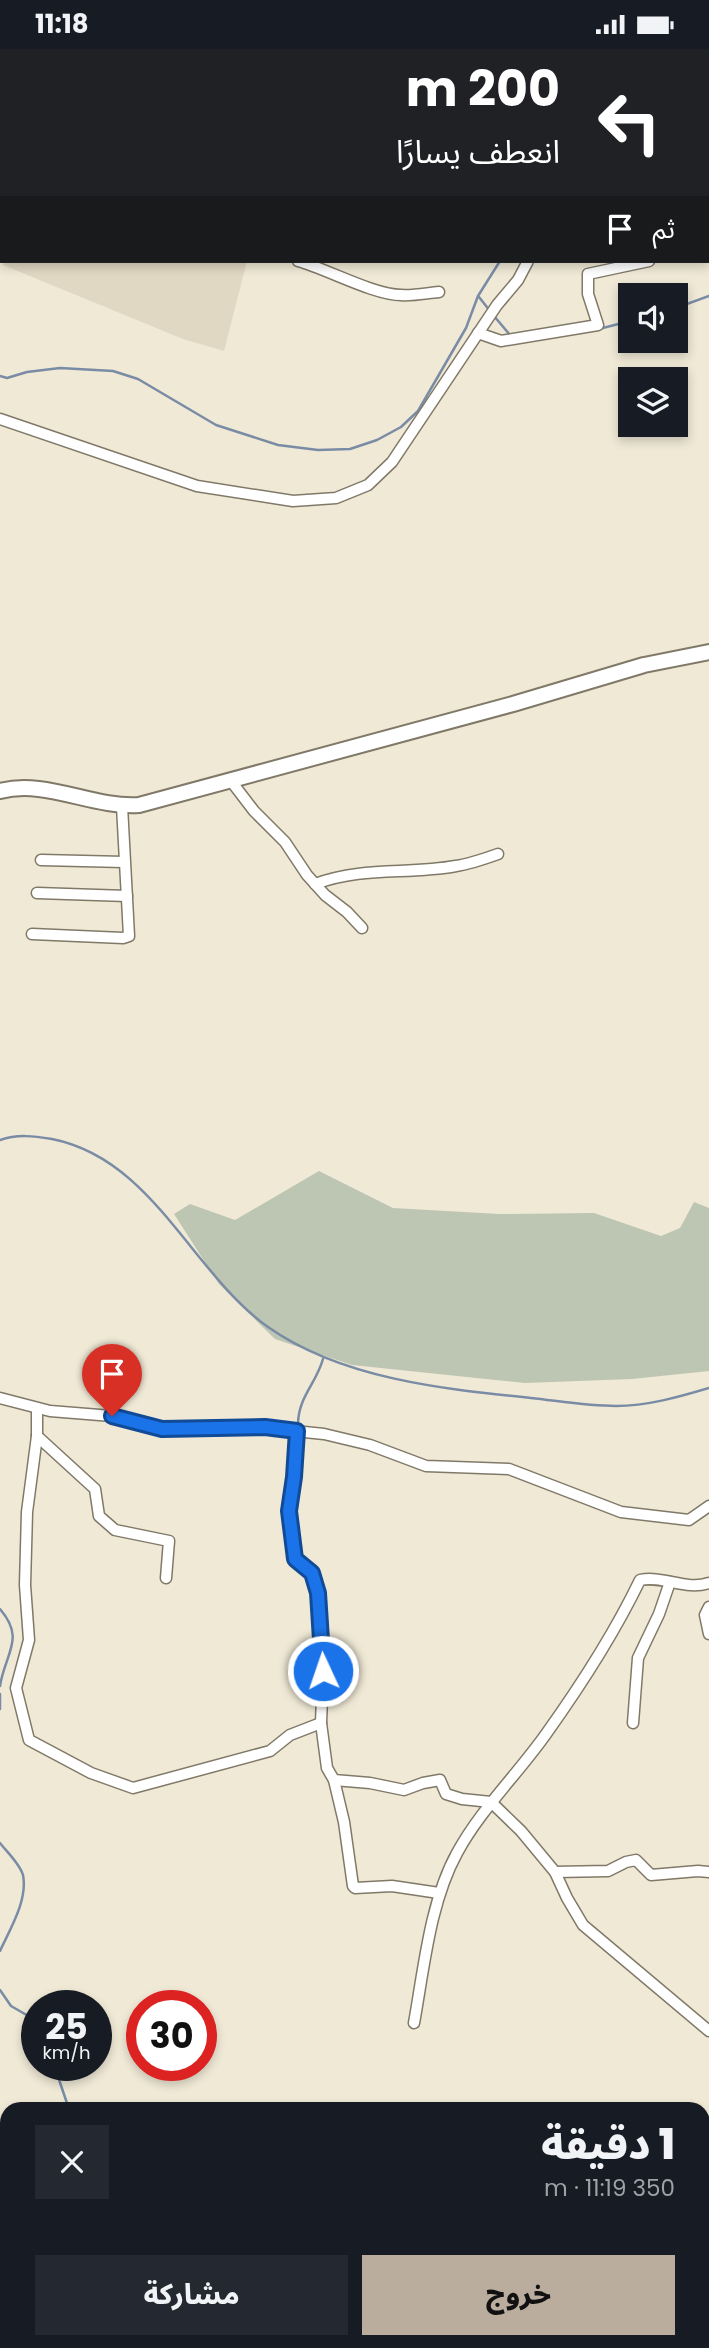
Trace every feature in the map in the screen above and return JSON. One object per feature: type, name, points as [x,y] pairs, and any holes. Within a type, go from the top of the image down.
[{"type":"street","points":[[0,419],[197,486],[293,501],[337,498],[368,485],[392,462],[478,333],[518,280],[527,263]]},
{"type":"street","points":[[478,333],[502,341],[598,325],[588,294],[588,274],[640,263]]},
{"type":"street","points":[[322,264],[382,293],[400,296],[439,292]]},
{"type":"street","points":[[0,791],[37,789],[122,806],[154,802],[645,666],[709,652]]},
{"type":"street","points":[[231,781],[254,811],[285,842],[315,884],[362,928]]},
{"type":"street","points":[[32,934],[126,938],[130,933],[122,806]]},
{"type":"street","points":[[315,884],[366,872],[454,866],[498,854]]},
{"type":"street","points":[[41,860],[124,862]]},
{"type":"street","points":[[37,893],[127,896]]},
{"type":"street","points":[[0,1398],[37,1409],[112,1416],[162,1429],[265,1427],[349,1439],[426,1466],[509,1469],[621,1512],[689,1520],[707,1512]]},
{"type":"street","points":[[37,1409],[37,1436],[27,1511],[25,1585],[29,1640],[16,1688],[29,1740],[91,1773],[133,1789],[270,1752],[290,1735],[321,1723]]},
{"type":"street","points":[[297,1431],[289,1511],[295,1559],[312,1573],[318,1593],[323,1671],[321,1723],[327,1769],[334,1780],[344,1822],[353,1886],[403,1887],[439,1893]]},
{"type":"street","points":[[37,1436],[95,1489],[99,1516],[115,1529],[169,1541],[166,1579]]},
{"type":"street","points":[[414,2023],[439,1893],[456,1854],[491,1802],[545,1736],[587,1674],[621,1620],[640,1580],[654,1577],[698,1586],[709,1583]]},
{"type":"street","points":[[633,1723],[638,1658],[659,1614],[670,1581]]},
{"type":"street","points":[[709,1607],[705,1615],[709,1634]]},
{"type":"street","points":[[334,1780],[370,1783],[404,1790],[440,1780],[446,1794],[462,1799],[491,1802],[521,1831],[555,1872],[583,1925],[709,2031]]},
{"type":"street","points":[[555,1872],[608,1871],[636,1860],[651,1874],[698,1871],[709,1873]]},
{"type":"shaded area","points":[[246,263],[224,351],[183,339],[3,265]]},
{"type":"green space","points":[[319,1171],[393,1208],[499,1214],[594,1213],[661,1236],[680,1228],[694,1202],[709,1208],[709,1371],[632,1379],[525,1383],[352,1365],[275,1339],[219,1284],[174,1214],[190,1204],[235,1220]]},
{"type":"waterway","points":[[0,376],[7,378],[27,372],[60,368],[113,371],[138,379],[216,425],[278,445],[318,450],[350,449],[377,440],[401,427],[418,411],[466,328],[478,296],[499,263]]},
{"type":"waterway","points":[[688,304],[709,296]]},
{"type":"waterway","points":[[479,297],[490,311]]},
{"type":"waterway","points":[[494,316],[510,335]]},
{"type":"waterway","points":[[599,329],[618,324]]},
{"type":"waterway","points":[[541,339],[558,336]]},
{"type":"waterway","points":[[0,1140],[26,1136],[52,1139],[87,1151],[118,1169],[169,1220],[241,1304],[268,1327],[297,1345],[328,1359],[394,1379],[595,1405],[639,1404],[675,1398],[709,1388]]},
{"type":"waterway","points":[[298,1423],[301,1405],[323,1359]]},
{"type":"waterway","points":[[0,1609],[8,1620],[13,1638],[0,1686]]},
{"type":"waterway","points":[[0,1694],[0,1709]]},
{"type":"waterway","points":[[0,1843],[19,1867],[24,1885],[17,1914],[0,1951]]},
{"type":"waterway","points":[[0,1990],[11,2006],[21,2012]]},
{"type":"waterway","points":[[59,2081],[67,2102]]},
{"type":"route","points":[[112,1416],[151,1427],[174,1430],[265,1427],[297,1431],[289,1511],[295,1559],[312,1573],[318,1593],[323,1671]]}]
